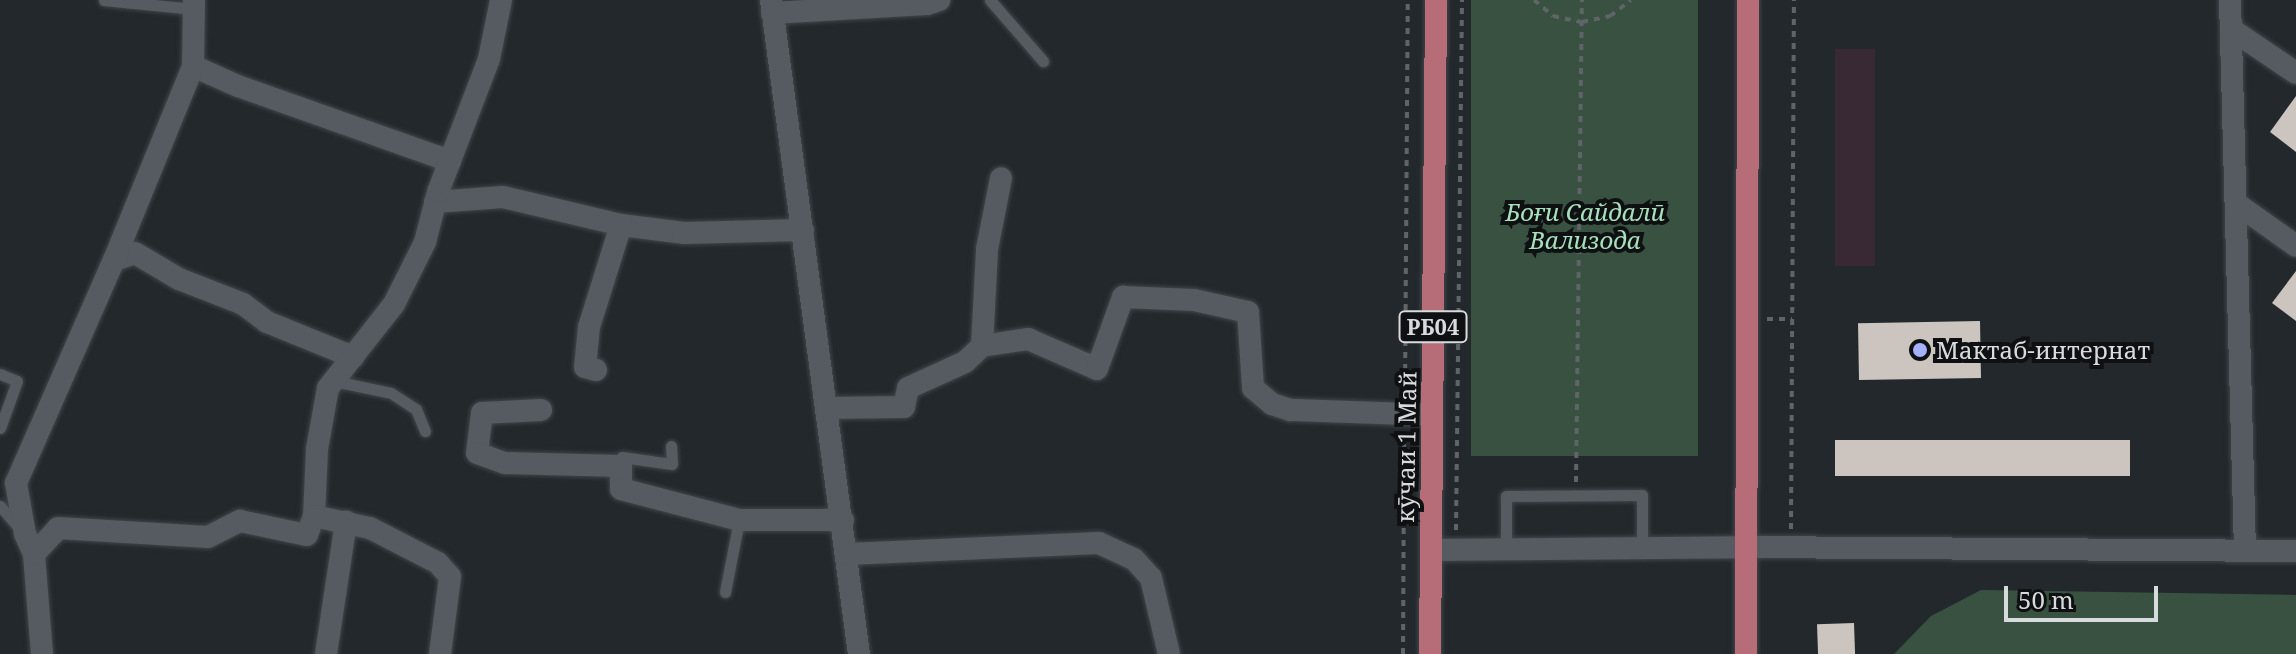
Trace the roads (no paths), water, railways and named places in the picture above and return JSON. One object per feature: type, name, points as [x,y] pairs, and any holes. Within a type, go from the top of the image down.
[{"type":"main road","name":"кӯчаи 1 Май","points":[[1430,654],[1436,0]]},
{"type":"main road","points":[[1746,654],[1748,0]]},
{"type":"street","points":[[29,544],[58,528],[208,537],[240,521],[307,535],[314,516],[317,449],[328,388],[394,304],[425,242],[435,202],[489,59],[501,0]]},
{"type":"street","points":[[859,654],[772,6],[927,4],[939,0]]},
{"type":"street","points":[[2230,0],[2245,550]]},
{"type":"street","points":[[42,654],[29,544],[16,483],[114,260],[193,66],[194,4]]},
{"type":"street","points":[[2231,29],[2296,73]]},
{"type":"street","points":[[193,66],[238,86],[450,161]]},
{"type":"street","points":[[982,346],[987,249],[1001,178]]},
{"type":"street","points":[[435,202],[503,197],[621,225],[684,233],[803,230]]},
{"type":"street","points":[[2237,204],[2296,246]]},
{"type":"street","points":[[596,370],[585,367],[589,327],[621,225]]},
{"type":"street","points":[[114,260],[135,253],[179,279],[243,304],[267,322],[353,357]]},
{"type":"street","points":[[827,408],[904,407],[908,388],[965,362],[982,346],[1028,339],[1097,369],[1123,297],[1194,300],[1248,312],[1253,388],[1272,404],[1291,410],[1432,415]]},
{"type":"street","points":[[541,410],[482,413],[477,453],[505,463],[621,466],[621,489],[739,520],[843,520]]},
{"type":"street","points":[[314,516],[370,528],[438,563],[450,577],[440,654]]},
{"type":"street","points":[[326,654],[346,522]]},
{"type":"street","points":[[847,554],[1099,543],[1134,559],[1151,578],[1169,654]]},
{"type":"street","points":[[1431,550],[1791,547],[2296,551]]},
{"type":"lane","points":[[104,0],[194,4]]},
{"type":"lane","points":[[990,0],[1043,61]]},
{"type":"lane","points":[[0,374],[17,381],[0,428]]},
{"type":"lane","points":[[333,381],[391,393],[416,409],[425,431]]},
{"type":"lane","points":[[621,466],[622,457],[672,464],[671,446]]},
{"type":"lane","points":[[1506,550],[1506,496],[1642,495],[1642,548]]},
{"type":"lane","points":[[0,506],[29,544]]},
{"type":"lane","points":[[725,592],[739,520]]},
{"type":"place","name":"Мактаб-интернат","points":[[1920,350]]},
{"type":"park label","name":"Боғи Сайдалӣ Вализода","points":[[1585,226]]}]
